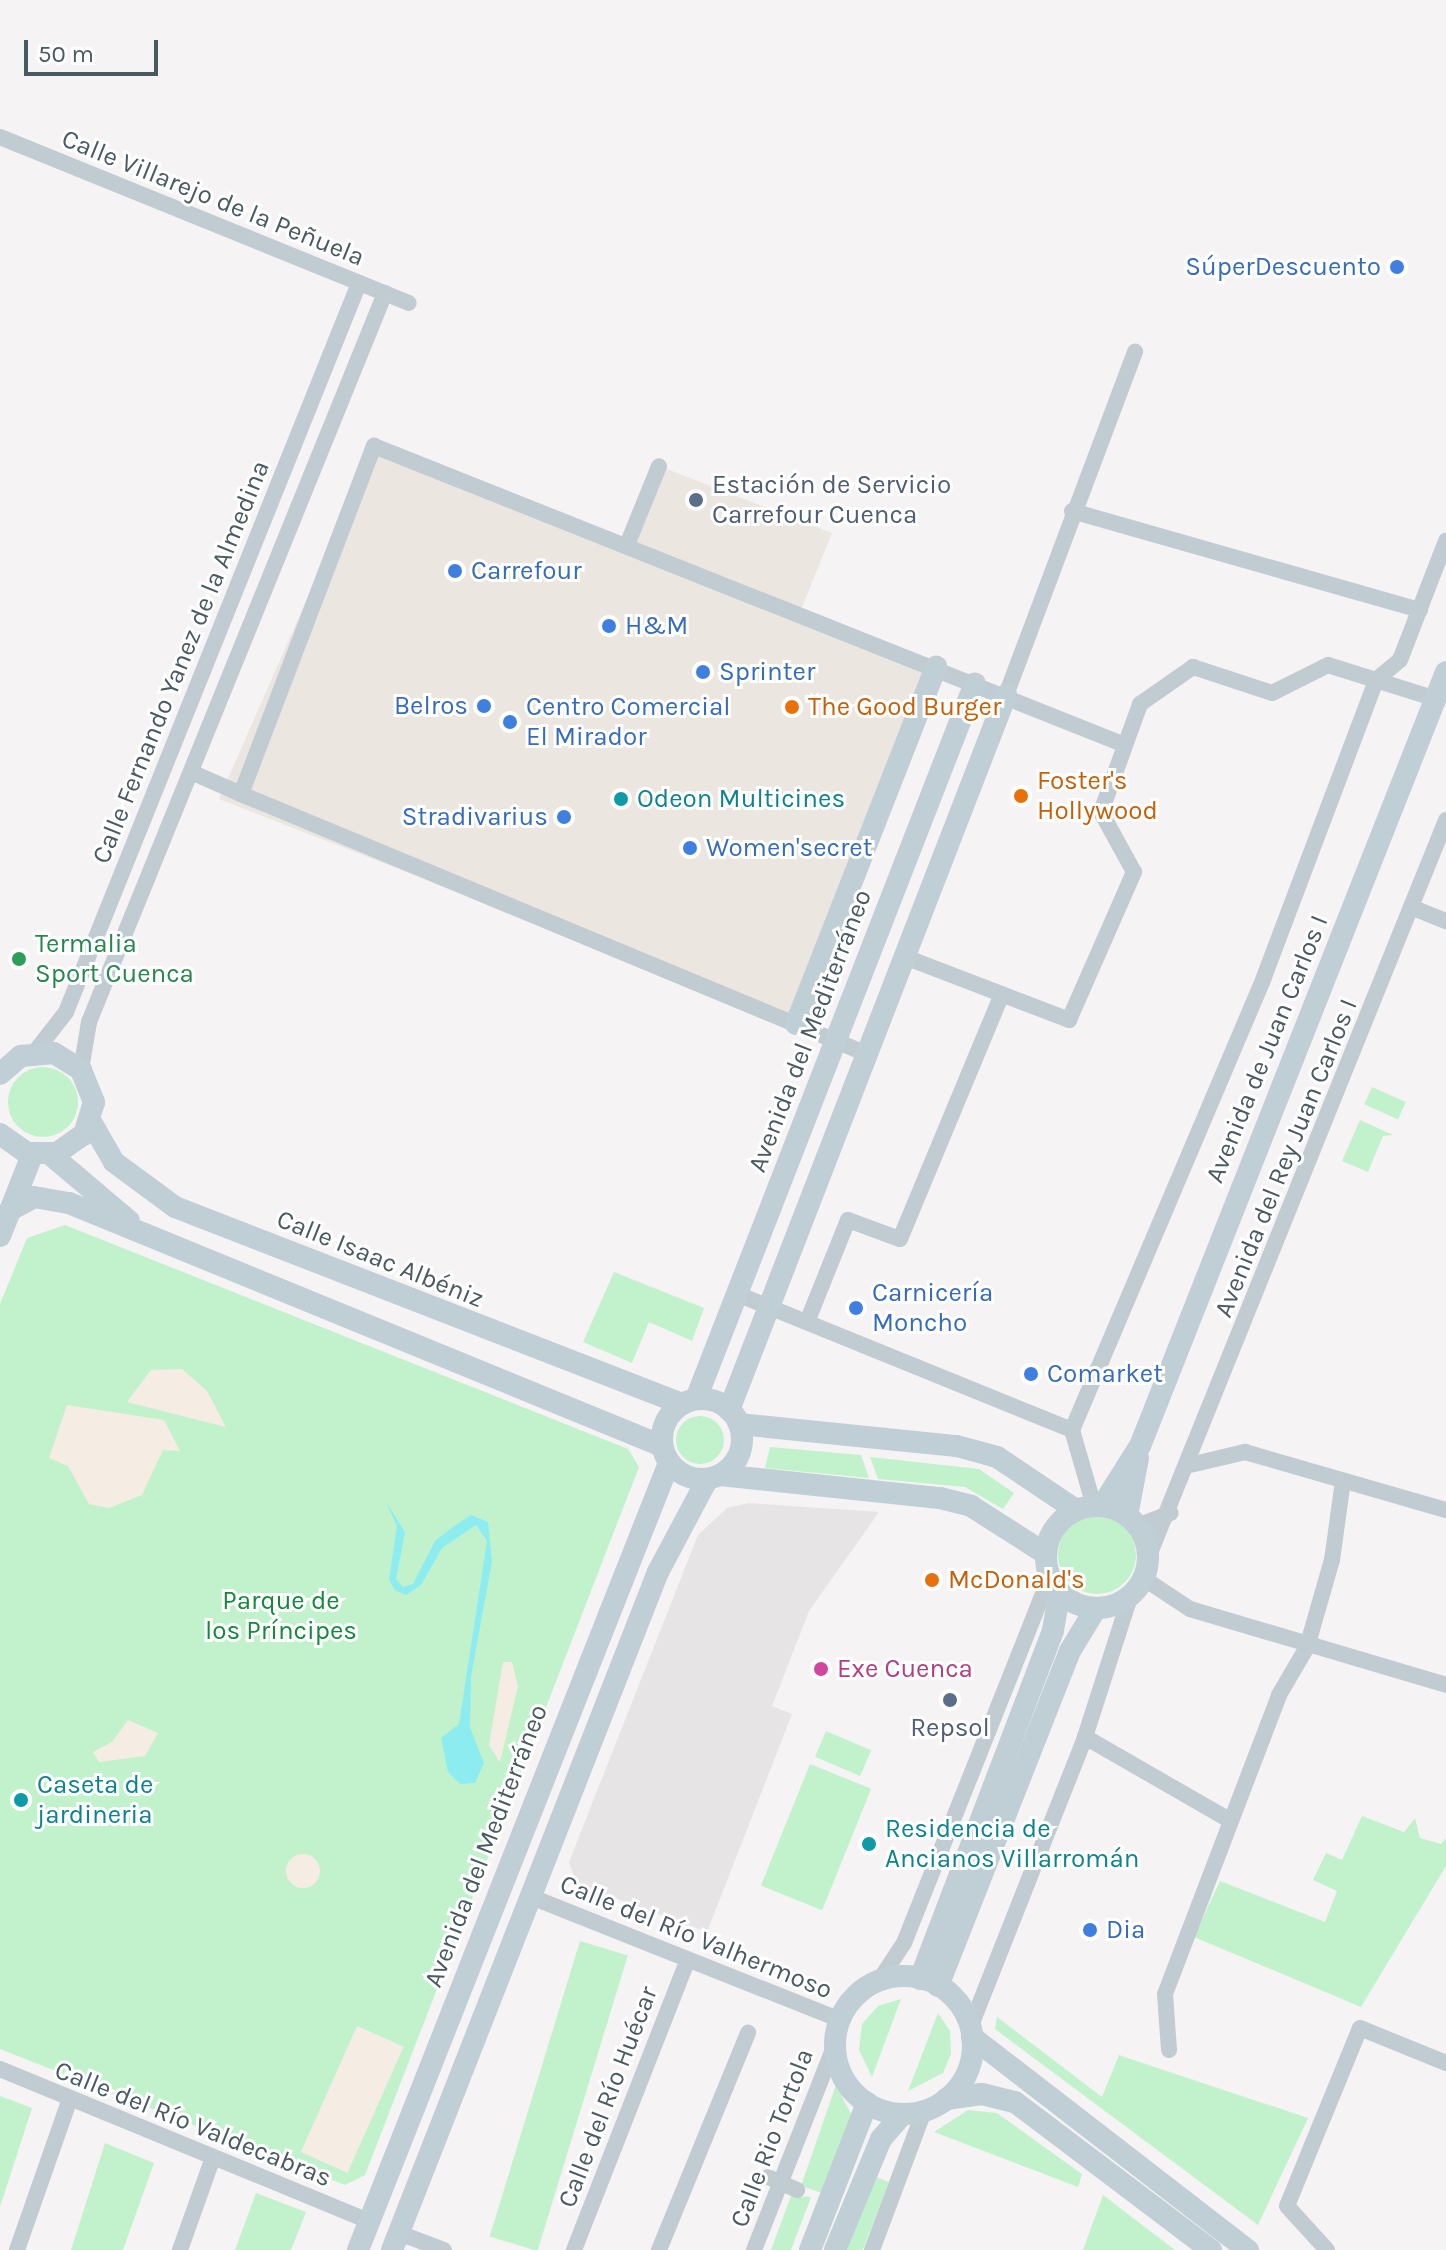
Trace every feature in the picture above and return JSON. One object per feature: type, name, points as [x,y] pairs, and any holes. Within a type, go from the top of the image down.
[{"type":"street","name":"Calle Villarejo de la Peñuela","points":[[0,137],[409,303]]},
{"type":"street","name":"Calle Fernando Yanez de la Almedina","points":[[34,1053],[66,1012],[359,283]]},
{"type":"street","name":"Calle Fernando Yanez de la Almedina","points":[[81,1070],[89,1022],[385,293]]},
{"type":"street","points":[[444,2250],[395,2241],[534,1898],[658,1572],[713,1478],[740,1453],[734,1417],[770,1307],[1135,351]]},
{"type":"street","points":[[241,794],[374,446],[936,666],[1125,745]]},
{"type":"street","points":[[627,545],[659,466]]},
{"type":"street","points":[[1072,511],[1420,610]]},
{"type":"street","points":[[1090,1507],[1072,1430],[1264,977],[1376,680],[1400,660],[1446,541]]},
{"type":"street","points":[[905,957],[1069,1020],[1134,872],[1101,812],[1140,704],[1193,667],[1272,693],[1328,665],[1436,699]]},
{"type":"street","name":"Avenida del Mediterráneo","points":[[796,1024],[936,666]]},
{"type":"street","name":"Avenida de Juan Carlos I","points":[[1140,1446],[1446,672]]},
{"type":"street","name":"Avenida del Mediterráneo","points":[[689,1402],[737,1294],[838,1042],[975,683]]},
{"type":"street","points":[[191,772],[867,1054]]},
{"type":"street","name":"Avenida del Rey Juan Carlos I","points":[[971,2032],[1085,1737],[1141,1577],[1171,1513],[1446,820]]},
{"type":"street","points":[[1411,907],[1446,921]]},
{"type":"street","points":[[807,1322],[848,1220],[900,1239],[1002,994]]},
{"type":"street","points":[[0,1074],[34,1053],[60,1055],[81,1070],[93,1094],[91,1122],[75,1144],[42,1155],[10,1210],[0,1236]]},
{"type":"street","name":"Calle Isaac Albéniz","points":[[91,1122],[114,1162],[175,1207],[689,1402]]},
{"type":"street","points":[[1,1138],[42,1155],[143,1232]]},
{"type":"street","points":[[10,1210],[51,1198],[143,1232],[665,1454],[713,1478],[940,1498],[971,1506],[1046,1554]]},
{"type":"street","points":[[737,1294],[1072,1430]]},
{"type":"street","points":[[665,1454],[665,1422],[689,1402],[734,1417],[957,1446],[997,1457],[1090,1507],[1132,1521],[1171,1513]]},
{"type":"street","points":[[929,1982],[1053,1630],[1055,1584],[1046,1554],[1055,1528],[1090,1507],[1140,1446]]},
{"type":"street","points":[[1140,1446],[1132,1521],[1141,1577],[1190,1609],[1307,1647],[1446,1685]]},
{"type":"street","points":[[1190,1465],[1245,1452],[1446,1510]]},
{"type":"street","name":"Avenida del Mediterráneo","points":[[358,2250],[665,1454]]},
{"type":"street","points":[[1169,2050],[1165,1994],[1279,1695],[1307,1647],[1332,1560],[1343,1481]]},
{"type":"street","points":[[929,1982],[1070,1651],[1096,1608],[1141,1577]]},
{"type":"street","points":[[1055,1584],[1096,1608]]},
{"type":"street","points":[[914,2113],[867,2103],[843,2078],[835,2044],[840,2020],[853,1999],[879,1981],[904,1943],[1055,1584]]},
{"type":"street","points":[[1085,1737],[1231,1821]]},
{"type":"street","name":"Calle del Río Valhermoso","points":[[534,1898],[840,2020]]},
{"type":"street","name":"Calle del Río Huécar","points":[[574,2250],[687,1961]]},
{"type":"street","points":[[879,1981],[929,1982],[971,2032],[1248,2250]]},
{"type":"street","points":[[1327,2250],[1287,2206],[1360,2028],[1446,2063]]},
{"type":"street","points":[[946,2099],[966,2075],[971,2032]]},
{"type":"street","points":[[659,2250],[748,2033]]},
{"type":"street","name":"Calle Rio Tortola","points":[[754,2250],[774,2180],[835,2044]]},
{"type":"street","name":"Calle del Río Valdecabras","points":[[0,2069],[212,2160],[369,2221]]},
{"type":"street","points":[[835,2250],[881,2139],[914,2113],[946,2099],[982,2094],[1015,2102],[1211,2250]]},
{"type":"street","points":[[17,2250],[70,2099]]},
{"type":"street","points":[[810,2250],[867,2103]]},
{"type":"street","points":[[872,2250],[914,2113]]},
{"type":"street","points":[[180,2250],[212,2160]]},
{"type":"street","points":[[774,2180],[797,2190]]},
{"type":"shaded area","name":"Centro Comercial El Mirador","points":[[374,446],[627,545],[659,466],[832,533],[800,612],[936,666],[796,1024],[219,799]]},
{"type":"shaded area","points":[[748,1503],[879,1512],[809,1611],[772,1706],[792,1714],[707,1932],[577,1884],[569,1862],[698,1535],[727,1508]]},
{"type":"green space","points":[[43,1067],[68,1077],[78,1102],[68,1127],[43,1137],[18,1127],[8,1102],[18,1077]]},
{"type":"green space","points":[[1372,1087],[1406,1102],[1398,1119],[1364,1104]]},
{"type":"green space","points":[[1360,1120],[1393,1135],[1383,1136],[1368,1172],[1342,1161]]},
{"type":"green space","name":"Parque de los Príncipes","points":[[65,1225],[628,1449],[639,1467],[365,2175],[345,2185],[0,2049],[0,1304],[27,1238]]},
{"type":"green space","points":[[614,1272],[704,1308],[692,1341],[649,1322],[632,1363],[583,1342]]},
{"type":"green space","points":[[700,1416],[717,1423],[724,1440],[717,1457],[700,1464],[683,1457],[676,1440],[683,1423]]},
{"type":"green space","points":[[770,1447],[861,1455],[869,1478],[765,1468]]},
{"type":"green space","points":[[870,1457],[979,1469],[1014,1493],[1003,1509],[965,1487],[878,1479]]},
{"type":"green space","points":[[1097,1516],[1112,1519],[1124,1528],[1133,1540],[1136,1555],[1133,1570],[1124,1582],[1112,1591],[1097,1594],[1082,1591],[1070,1582],[1061,1570],[1058,1555],[1061,1540],[1070,1528],[1082,1519]]},
{"type":"green space","points":[[826,1731],[871,1750],[860,1776],[815,1757]]},
{"type":"green space","points":[[810,1764],[871,1789],[822,1910],[761,1885]]},
{"type":"green space","points":[[1362,1816],[1404,1832],[1415,1818],[1420,1838],[1441,1844],[1446,1838],[1446,1866],[1361,2007],[1194,1937],[1220,1881],[1325,1922],[1337,1891],[1313,1880],[1326,1853],[1342,1860]]},
{"type":"green space","points":[[580,1941],[628,1956],[538,2250],[490,2236]]},
{"type":"green space","points":[[901,1999],[872,2077],[859,2050],[862,2024],[878,2006]]},
{"type":"green space","points":[[938,2013],[950,2031],[951,2054],[943,2073],[908,2091]]},
{"type":"green space","points":[[997,2017],[1102,2097],[1119,2055],[1308,2118],[1258,2225],[995,2029]]},
{"type":"green space","points":[[836,2085],[852,2116],[825,2194],[801,2186]]},
{"type":"green space","points":[[0,2096],[32,2108],[0,2207]]},
{"type":"green space","points":[[968,2110],[997,2113],[1082,2174],[1078,2187],[934,2132]]},
{"type":"green space","points":[[105,2143],[154,2163],[123,2250],[71,2250]]},
{"type":"green space","points":[[873,2176],[889,2182],[863,2250],[845,2250]]},
{"type":"green space","points":[[256,2193],[306,2212],[291,2250],[235,2250]]},
{"type":"green space","points":[[1103,2195],[1175,2250],[1083,2250]]},
{"type":"green space","points":[[791,2196],[811,2197],[791,2250],[771,2250]]},
{"type":"sand","points":[[182,1369],[207,1391],[226,1427],[127,1402],[151,1370]]},
{"type":"sand","points":[[67,1405],[164,1420],[180,1451],[163,1450],[142,1495],[109,1508],[89,1504],[68,1466],[49,1458]]},
{"type":"sand","points":[[503,1662],[512,1662],[518,1686],[500,1762],[489,1745]]},
{"type":"sand","points":[[128,1720],[158,1733],[145,1756],[99,1762],[93,1752],[112,1742]]},
{"type":"sand","points":[[303,1854],[315,1859],[320,1871],[315,1883],[303,1888],[291,1883],[286,1871],[291,1859]]},
{"type":"sand","points":[[357,2026],[404,2047],[347,2173],[301,2152]]},
{"type":"water","points":[[385,1500],[405,1532],[396,1579],[403,1587],[413,1584],[435,1541],[453,1527],[471,1515],[488,1522],[492,1561],[471,1677],[470,1727],[484,1763],[475,1783],[460,1784],[448,1772],[441,1738],[459,1724],[487,1541],[476,1525],[442,1548],[421,1585],[406,1595],[395,1590],[389,1580],[397,1526]]},
{"type":"place","name":"SúperDescuento","points":[[1397,267]]},
{"type":"place","name":"Estación de Servicio Carrefour Cuenca","points":[[696,500]]},
{"type":"place","name":"Carrefour","points":[[455,571]]},
{"type":"place","name":"H&M","points":[[609,626]]},
{"type":"place","name":"Sprinter","points":[[703,672]]},
{"type":"place","name":"Belros","points":[[484,706]]},
{"type":"place","name":"The Good Burger","points":[[792,707]]},
{"type":"place","name":"Centro Comercial El Mirador","points":[[510,722]]},
{"type":"place","name":"Foster's Hollywood","points":[[1021,796]]},
{"type":"place","name":"Odeon Multicines","points":[[621,799]]},
{"type":"place","name":"Stradivarius","points":[[564,817]]},
{"type":"place","name":"Women'secret","points":[[690,848]]},
{"type":"place","name":"Termalia Sport Cuenca","points":[[19,959]]},
{"type":"place","name":"Carnicería Moncho","points":[[856,1308]]},
{"type":"place","name":"Comarket","points":[[1031,1374]]},
{"type":"place","name":"McDonald's","points":[[932,1580]]},
{"type":"place","name":"Exe Cuenca","points":[[821,1669]]},
{"type":"place","name":"Repsol","points":[[950,1700]]},
{"type":"place","name":"Caseta de jardineria","points":[[21,1800]]},
{"type":"place","name":"Residencia de Ancianos Villarromán","points":[[869,1844]]},
{"type":"place","name":"Dia","points":[[1090,1930]]}]
